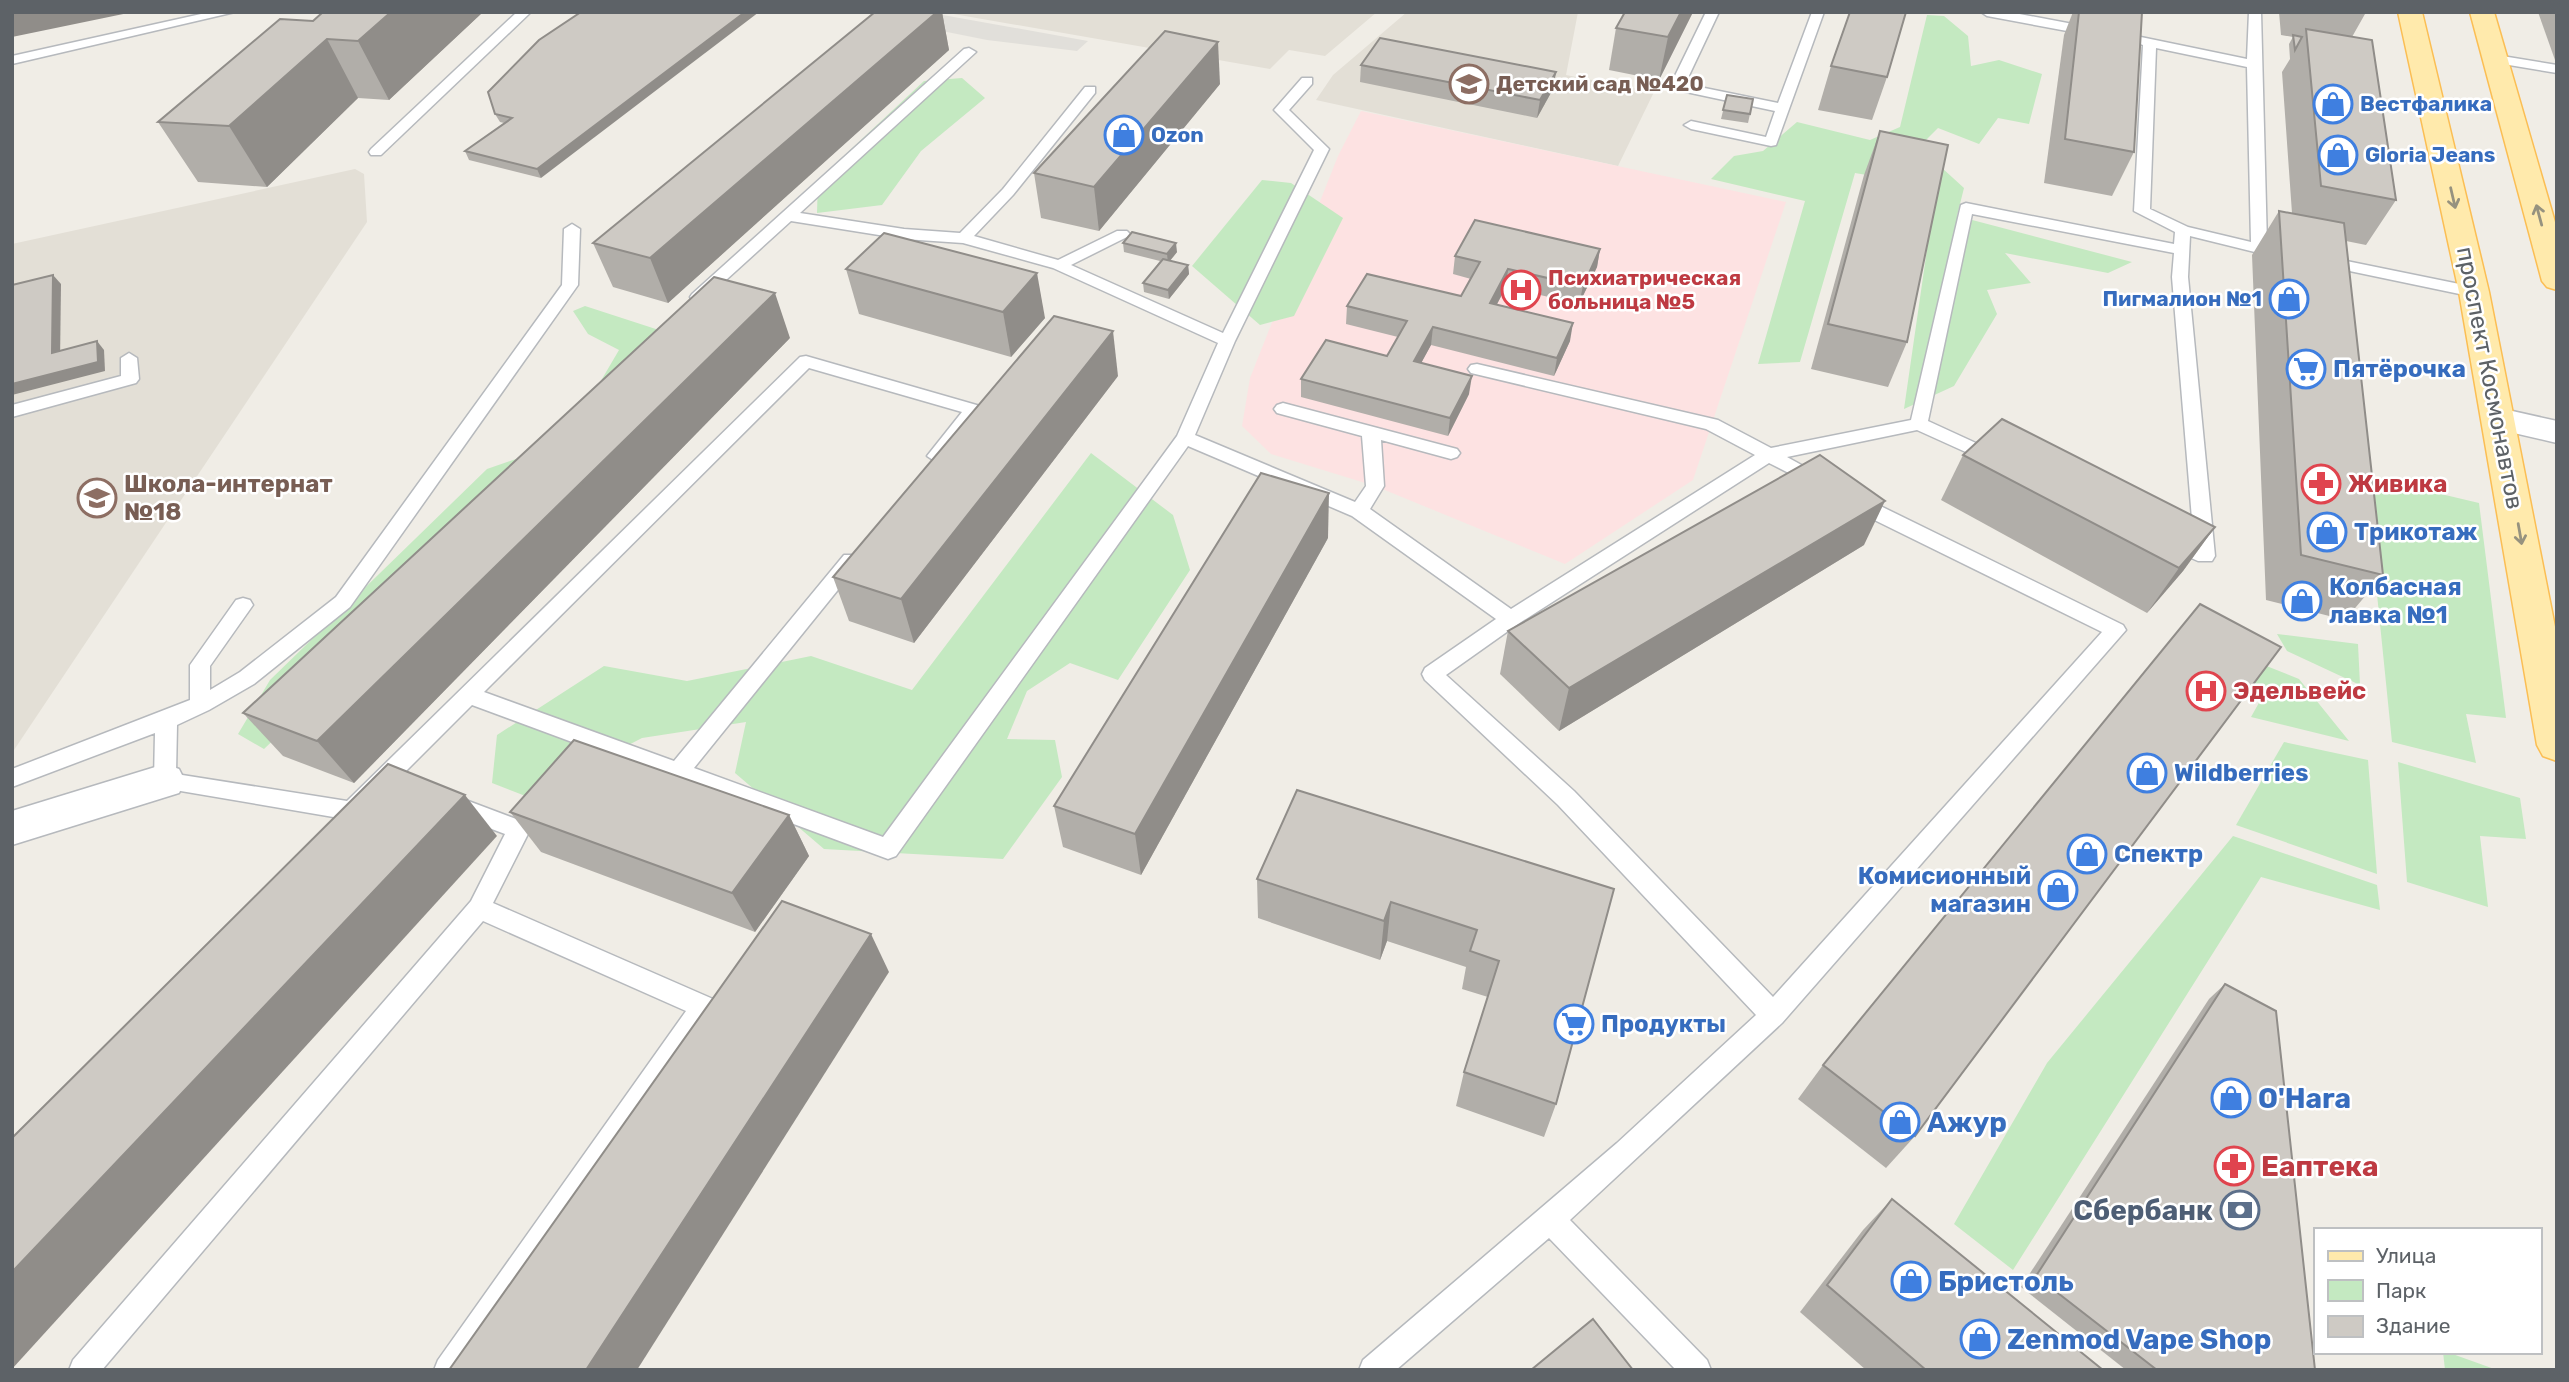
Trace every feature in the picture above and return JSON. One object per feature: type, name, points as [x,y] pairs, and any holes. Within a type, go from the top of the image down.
[{"type":"main road","name":"проспект Космонавтов","points":[[2410,12],[2474,292],[2557,746]]},
{"type":"main road","points":[[2483,12],[2557,281]]},
{"type":"street","points":[[2499,419],[2557,432]]},
{"type":"street","points":[[12,828],[165,781]]},
{"type":"lane","points":[[12,60],[229,12]]},
{"type":"lane","points":[[376,152],[525,12]]},
{"type":"lane","points":[[1713,12],[1677,86],[1783,108]]},
{"type":"lane","points":[[1690,125],[1772,142],[1818,12]]},
{"type":"lane","points":[[1987,12],[2254,64]]},
{"type":"lane","points":[[2255,12],[2259,250]]},
{"type":"lane","points":[[2150,43],[2142,211],[2183,230],[2259,250],[2474,292]]},
{"type":"lane","points":[[686,308],[969,52]]},
{"type":"lane","points":[[2496,59],[2557,69]]},
{"type":"lane","points":[[469,695],[888,849],[1185,438],[1227,341],[1322,149],[1281,110],[1307,80]]},
{"type":"lane","points":[[964,238],[1008,192],[1090,90]]},
{"type":"lane","points":[[1919,424],[1966,208],[2182,250]]},
{"type":"lane","points":[[788,216],[904,234],[964,238],[1059,265],[1227,341]]},
{"type":"lane","points":[[12,778],[202,704],[247,678],[343,602],[570,285],[572,229]]},
{"type":"lane","points":[[2155,533],[2205,556],[2180,276],[2183,230]]},
{"type":"lane","points":[[1059,265],[1122,233]]},
{"type":"lane","points":[[12,411],[130,379],[129,358]]},
{"type":"lane","points":[[166,720],[165,781],[351,811],[806,361],[974,410],[921,475]]},
{"type":"lane","points":[[1373,1370],[1551,1221],[1713,1074],[1773,1015],[2116,630],[1844,497],[1712,424],[1477,369]]},
{"type":"lane","points":[[1283,408],[1451,453]]},
{"type":"lane","points":[[1773,1015],[1566,798],[1432,674],[1511,619],[1768,455],[1919,424],[2018,470]]},
{"type":"lane","points":[[1359,511],[1375,486],[1371,432]]},
{"type":"lane","points":[[1185,438],[1359,511],[1511,619]]},
{"type":"lane","points":[[678,772],[859,550]]},
{"type":"lane","points":[[202,704],[199,692],[200,665],[243,606]]},
{"type":"lane","points":[[385,778],[409,787]]},
{"type":"lane","points":[[83,1370],[479,908],[519,830],[433,797]]},
{"type":"lane","points":[[447,1370],[704,1007],[479,908]]},
{"type":"lane","points":[[1551,1221],[1697,1370]]},
{"type":"shaded area","points":[[926,12],[1088,41],[1077,51],[987,40],[912,25]]},
{"type":"shaded area","points":[[942,12],[1377,12],[1325,56],[1289,50],[1270,69]]},
{"type":"shaded area","name":"Детский сад №420","points":[[1407,12],[1578,12],[1566,75],[1654,92],[1618,166],[1316,100],[1333,75]]},
{"type":"shaded area","name":"Психиатрическая больница №5","points":[[1361,111],[1786,202],[1693,480],[1565,564],[1375,486],[1271,454],[1242,426],[1250,378],[1338,156]]},
{"type":"shaded area","name":"Школа-интернат №18","points":[[355,169],[364,174],[367,222],[12,753],[12,244]]},
{"type":"green space","points":[[1927,15],[1944,16],[1968,36],[1971,66],[1999,60],[2042,74],[2029,124],[1998,118],[1979,144],[1938,128],[1919,147],[1964,188],[1957,216],[2132,262],[2108,273],[2005,253],[2031,283],[1987,290],[1997,314],[1954,386],[1904,409],[1936,187],[1855,173],[1800,362],[1758,364],[1805,201],[1711,179],[1734,156],[1763,151],[1797,122],[1870,140],[1900,127]]},
{"type":"green space","points":[[962,78],[985,98],[921,151],[882,205],[817,213],[818,180],[924,81]]},
{"type":"green space","points":[[1262,180],[1291,183],[1343,218],[1294,316],[1260,325],[1192,266]]},
{"type":"green space","points":[[585,306],[665,332],[658,373],[264,749],[238,734],[270,680],[487,469],[565,442],[619,350],[588,334],[573,311]]},
{"type":"green space","points":[[1091,453],[1173,515],[1190,570],[1118,680],[1070,663],[1027,691],[1007,739],[1055,740],[1062,777],[1003,859],[824,849],[735,773],[746,722],[642,738],[528,797],[492,783],[497,735],[604,666],[687,681],[811,656],[912,690]]},
{"type":"green space","points":[[2365,476],[2479,503],[2506,718],[2466,714],[2476,763],[2392,742]]},
{"type":"green space","points":[[2277,634],[2358,644],[2360,685],[2287,651]]},
{"type":"green space","points":[[2264,665],[2299,679],[2349,741],[2251,717],[2265,692],[2243,679]]},
{"type":"green space","points":[[2284,742],[2368,760],[2377,874],[2236,825]]},
{"type":"green space","points":[[2398,762],[2520,798],[2526,839],[2480,836],[2488,907],[2407,882]]},
{"type":"green space","points":[[2233,836],[2377,885],[2380,910],[2261,877],[2013,1270],[1954,1224],[2047,1063]]},
{"type":"green space","points":[[2443,1354],[2453,1354],[2497,1370],[2445,1370]]},
{"type":"building","points":[[323,12],[391,12],[358,41],[327,39],[229,126],[158,122],[280,19],[313,21]]},
{"type":"building","points":[[581,12],[745,12],[537,169],[465,151],[512,118],[495,114],[488,92],[539,40]]},
{"type":"building","points":[[875,12],[937,12],[650,258],[593,243]]},
{"type":"building","points":[[1625,12],[1681,12],[1668,37],[1616,28]]},
{"type":"building","points":[[1850,12],[1906,12],[1887,77],[1831,66]]},
{"type":"building","points":[[2079,12],[2142,12],[2134,152],[2065,139]]},
{"type":"building","points":[[2306,29],[2372,40],[2396,200],[2321,186]]},
{"type":"building","points":[[1165,31],[1218,42],[1094,187],[1034,173]]},
{"type":"building","points":[[2293,35],[2302,37],[2295,50]]},
{"type":"building","points":[[1380,38],[1556,72],[1540,100],[1361,65]]},
{"type":"building","points":[[1727,95],[1753,99],[1750,114],[1723,110]]},
{"type":"building","points":[[1880,131],[1948,145],[1907,342],[1828,324]]},
{"type":"building","points":[[2279,211],[2344,223],[2383,575],[2301,555]]},
{"type":"building","points":[[1475,220],[1600,249],[1583,286],[1508,269],[1490,303],[1573,323],[1557,358],[1433,327],[1414,361],[1472,376],[1450,418],[1301,379],[1326,340],[1387,356],[1407,321],[1347,306],[1367,274],[1461,296],[1480,262],[1455,256]]},
{"type":"building","points":[[1132,232],[1176,243],[1167,254],[1123,243]]},
{"type":"building","points":[[884,233],[1037,273],[1003,312],[846,269]]},
{"type":"building","points":[[1163,259],[1188,265],[1168,290],[1143,283]]},
{"type":"building","points":[[53,275],[52,353],[97,341],[98,362],[12,384],[12,285]]},
{"type":"building","points":[[714,277],[775,293],[317,741],[243,713]]},
{"type":"building","points":[[1054,316],[1113,331],[901,599],[833,577]]},
{"type":"building","points":[[2002,419],[2215,527],[2179,568],[1963,455]]},
{"type":"building","points":[[1820,455],[1885,501],[1569,688],[1508,631]]},
{"type":"building","points":[[1261,473],[1329,493],[1135,834],[1054,806]]},
{"type":"building","points":[[2200,604],[2281,647],[1915,1136],[1823,1065]]},
{"type":"building","points":[[574,740],[789,815],[732,893],[510,812]]},
{"type":"building","points":[[388,764],[465,795],[12,1272],[12,1138]]},
{"type":"building","points":[[1297,790],[1614,889],[1556,1104],[1464,1072],[1499,961],[1470,951],[1477,930],[1391,902],[1384,921],[1257,879]]},
{"type":"building","points":[[782,901],[871,934],[586,1370],[449,1370]]},
{"type":"building","points":[[2225,984],[2276,1011],[2315,1370],[2157,1370],[2036,1276]]},
{"type":"building","points":[[1892,1199],[2103,1370],[1926,1370],[1827,1285]]},
{"type":"building","points":[[1593,1319],[1633,1370],[1531,1370]]},
{"type":"place","name":"Детский сад №420","points":[[1469,84]]},
{"type":"place","name":"Вестфалика","points":[[2333,104]]},
{"type":"place","name":"Ozon","points":[[1124,135]]},
{"type":"place","name":"Gloria Jeans","points":[[2338,155]]},
{"type":"place","name":"Психиатрическая больница №5","points":[[1521,290]]},
{"type":"place","name":"Пигмалион №1","points":[[2289,299]]},
{"type":"place","name":"Пятёрочка","points":[[2306,369]]},
{"type":"place","name":"Живика","points":[[2321,484]]},
{"type":"place","name":"Школа-интернат №18","points":[[97,498]]},
{"type":"place","name":"Трикотаж","points":[[2327,532]]},
{"type":"place","name":"Колбасная лавка №1","points":[[2302,601]]},
{"type":"place","name":"Эдельвейс","points":[[2206,691]]},
{"type":"place","name":"Wildberries","points":[[2147,773]]},
{"type":"place","name":"Спектр","points":[[2087,854]]},
{"type":"place","name":"Комисионный магазин","points":[[2058,890]]},
{"type":"place","name":"Продукты","points":[[1574,1024]]},
{"type":"place","name":"O'Hara","points":[[2231,1098]]},
{"type":"place","name":"Ажур","points":[[1900,1122]]},
{"type":"place","name":"Еаптека","points":[[2234,1166]]},
{"type":"place","name":"Сбербанк","points":[[2240,1210]]},
{"type":"place","name":"Бристоль","points":[[1911,1281]]},
{"type":"place","name":"Zenmod Vape Shop","points":[[1980,1339]]}]
